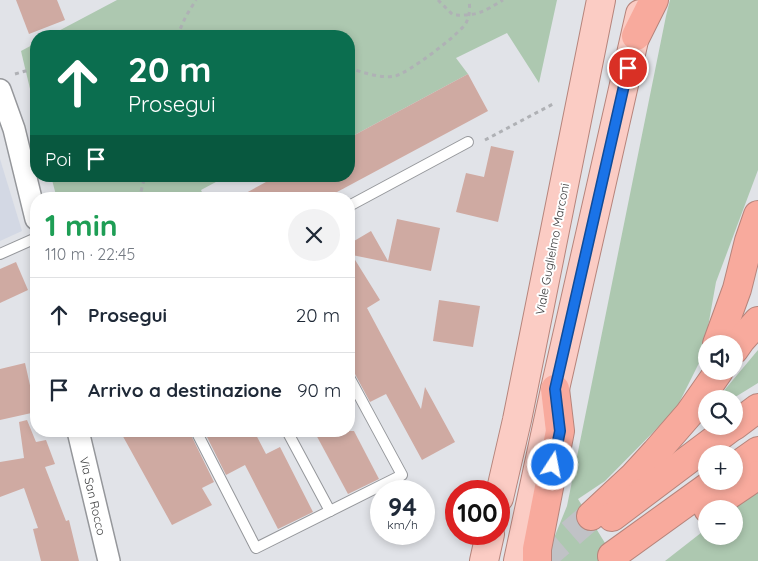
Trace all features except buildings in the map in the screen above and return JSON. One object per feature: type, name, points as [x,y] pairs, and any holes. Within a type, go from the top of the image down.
[{"type":"highway","points":[[636,36],[654,0]]},
{"type":"highway","points":[[720,335],[737,289],[758,215]]},
{"type":"highway","points":[[743,338],[758,322]]},
{"type":"highway","points":[[689,414],[702,380]]},
{"type":"highway","points":[[713,380],[689,414],[594,522],[721,435]]},
{"type":"highway","points":[[538,561],[537,549],[560,431],[555,389]]},
{"type":"highway","points":[[743,419],[758,408]]},
{"type":"highway","points":[[743,462],[758,451]]},
{"type":"highway","points":[[720,500],[758,475]]},
{"type":"highway","points":[[698,515],[660,541],[612,556],[704,490]]},
{"type":"main road","name":"Viale Guglielmo Marconi","points":[[503,480],[517,420],[601,0]]},
{"type":"main road","points":[[518,561],[643,0]]},
{"type":"main road","points":[[484,561],[488,545]]},
{"type":"street","points":[[0,90],[14,129],[30,194]]},
{"type":"street","name":"Via San Rocco","points":[[79,437],[109,561]]},
{"type":"lane","points":[[355,203],[468,142]]},
{"type":"lane","points":[[0,254],[30,241]]},
{"type":"lane","points":[[199,437],[256,548],[402,475],[355,388]]},
{"type":"lane","points":[[290,437],[330,511]]},
{"type":"path","points":[[180,30],[196,0]]},
{"type":"path","points":[[438,0],[453,15],[468,16],[480,13],[503,0]]},
{"type":"path","points":[[355,70],[374,76],[395,76],[415,65],[448,41],[466,24],[470,7],[468,0]]},
{"type":"path","points":[[457,148],[459,154],[557,102]]},
{"type":"shaded area","points":[[0,159],[22,231],[0,241]]},
{"type":"green space","points":[[117,0],[557,0],[539,83],[507,33],[456,58],[468,74],[355,135],[355,30],[60,30]]},
{"type":"green space","points":[[670,0],[758,0],[758,170],[716,282],[707,335],[698,335],[698,365],[676,409],[605,481],[578,499],[616,561],[553,561],[554,538],[567,506]]},
{"type":"green space","points":[[30,46],[30,89],[21,51]]},
{"type":"green space","points":[[53,182],[216,182],[201,190],[202,192],[55,192]]},
{"type":"green space","points":[[758,350],[758,383],[743,392],[743,390],[725,390],[733,380],[743,380],[743,368]]},
{"type":"green space","points":[[758,489],[758,561],[665,561],[698,535],[698,545],[743,545],[743,501]]},
{"type":"tunnel","points":[[539,561],[591,516]]},
{"type":"route","points":[[553,465],[560,431],[555,389],[628,68]]}]
